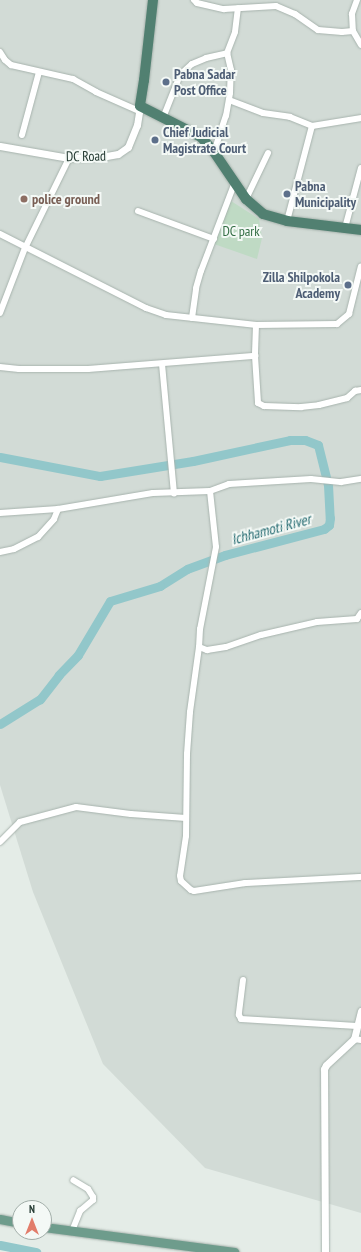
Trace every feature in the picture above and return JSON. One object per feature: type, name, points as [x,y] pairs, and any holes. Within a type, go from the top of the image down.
[{"type":"highway","points":[[153,0],[144,80],[139,109],[163,118],[201,137],[214,152],[246,199],[263,214],[287,221],[361,230]]},
{"type":"main road","points":[[0,1219],[12,1221]]},
{"type":"main road","points":[[52,1228],[234,1252]]},
{"type":"street","points":[[194,0],[197,3],[224,9],[276,6],[300,17],[318,30],[342,32],[353,31]]},
{"type":"street","points":[[357,0],[352,14],[353,31],[361,45]]},
{"type":"street","points":[[214,152],[226,116],[229,100],[231,70],[227,53],[235,32],[238,8]]},
{"type":"street","points":[[0,52],[5,60],[11,65],[73,79],[96,92],[139,109]]},
{"type":"street","points":[[163,118],[180,75],[192,64],[206,58],[227,53]]},
{"type":"street","points":[[22,135],[39,72]]},
{"type":"street","points":[[229,100],[263,113],[290,117],[312,126],[361,118]]},
{"type":"street","name":"DC Road","points":[[0,146],[69,158],[101,157],[118,154],[124,151],[137,125],[139,109]]},
{"type":"street","points":[[287,221],[312,126]]},
{"type":"street","points":[[246,199],[268,153]]},
{"type":"street","points":[[0,313],[25,248],[69,158]]},
{"type":"street","points":[[345,228],[361,168]]},
{"type":"street","points":[[192,318],[196,288],[235,182]]},
{"type":"street","points":[[138,211],[214,239]]},
{"type":"street","points":[[0,234],[146,308],[166,315],[256,325],[337,324],[349,314],[361,266]]},
{"type":"street","points":[[256,325],[255,356],[258,403],[261,405],[301,407],[319,405],[347,398],[355,391],[361,390]]},
{"type":"street","points":[[0,367],[19,369],[88,369],[255,356]]},
{"type":"street","points":[[162,364],[174,492]]},
{"type":"street","points":[[0,513],[58,509],[125,497],[174,492],[210,492],[229,484],[311,479],[331,482],[361,479]]},
{"type":"street","points":[[210,492],[216,547],[200,629],[190,719],[186,836],[180,876],[181,881],[191,890],[245,883],[361,877]]},
{"type":"street","points":[[0,552],[14,549],[38,537],[54,519],[58,509]]},
{"type":"street","points":[[199,647],[207,650],[226,647],[261,635],[317,622],[357,619],[361,613]]},
{"type":"street","points":[[0,842],[20,822],[71,808],[186,818]]},
{"type":"street","points":[[243,980],[239,1015],[241,1019],[357,1026]]},
{"type":"street","points":[[325,1252],[324,1069],[326,1065],[357,1039],[357,1026],[361,1012]]},
{"type":"street","points":[[72,1231],[80,1211],[93,1200],[94,1197],[88,1189],[73,1180]]},
{"type":"shaded area","name":"Pabna Municipality","points":[[0,0],[361,0],[361,1213],[205,1168],[103,1064],[33,892],[0,785]]},
{"type":"green space","name":"DC park","points":[[231,201],[259,219],[262,238],[257,259],[214,244]]},
{"type":"waterway","name":"Ichhamoti River","points":[[0,457],[100,476],[193,461],[290,440],[305,440],[318,445],[328,485],[330,518],[329,525],[324,529],[225,555],[187,569],[160,586],[110,601],[78,655],[59,675],[40,699],[0,724]]},
{"type":"waterway","name":"Ichhamoti River","points":[[0,1245],[36,1252]]},
{"type":"place","name":"Pabna Sadar Post Office","points":[[166,82]]},
{"type":"place","name":"Chief Judicial Magistrate Court","points":[[155,140]]},
{"type":"place","name":"Pabna Municipality","points":[[287,194]]},
{"type":"place","name":"police ground","points":[[24,199]]},
{"type":"place","name":"Zilla Shilpokola Academy","points":[[348,285]]}]
